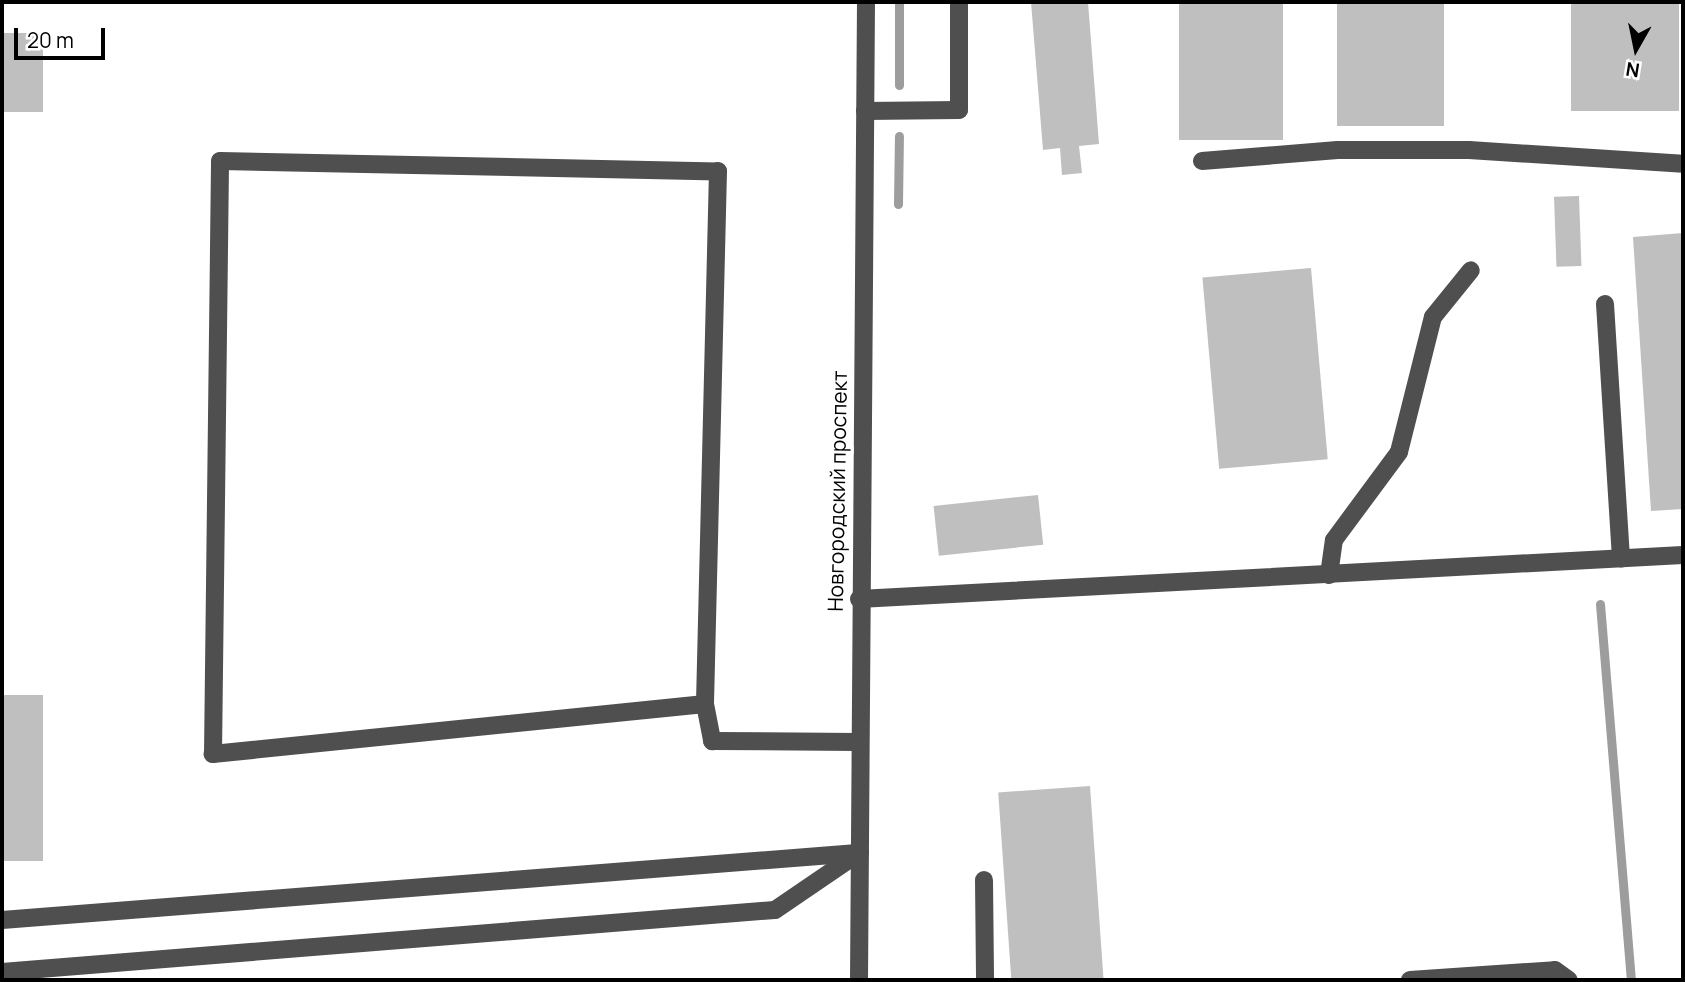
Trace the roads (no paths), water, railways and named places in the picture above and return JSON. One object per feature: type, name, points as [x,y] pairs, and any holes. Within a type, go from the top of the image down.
[{"type":"street","name":"Новгородский проспект","points":[[859,980],[859,599],[866,2]]},
{"type":"street","points":[[865,111],[959,110],[959,2]]},
{"type":"street","points":[[1202,161],[1338,150],[1468,150],[1683,164]]},
{"type":"street","points":[[705,705],[213,754],[220,161],[718,171],[705,705],[712,741],[858,742]]},
{"type":"street","points":[[1329,575],[1334,540],[1399,452],[1433,317],[1471,271]]},
{"type":"street","points":[[1605,304],[1620,558]]},
{"type":"street","points":[[859,599],[1683,555]]},
{"type":"street","points":[[2,920],[860,852]]},
{"type":"street","points":[[2,972],[775,910],[860,852]]},
{"type":"street","points":[[984,880],[985,980]]},
{"type":"street","points":[[1410,980],[1555,970],[1569,980]]},
{"type":"waterway","points":[[899,2],[899,85]]},
{"type":"waterway","points":[[898,204],[899,136]]},
{"type":"waterway","points":[[1600,604],[1631,980]]}]
